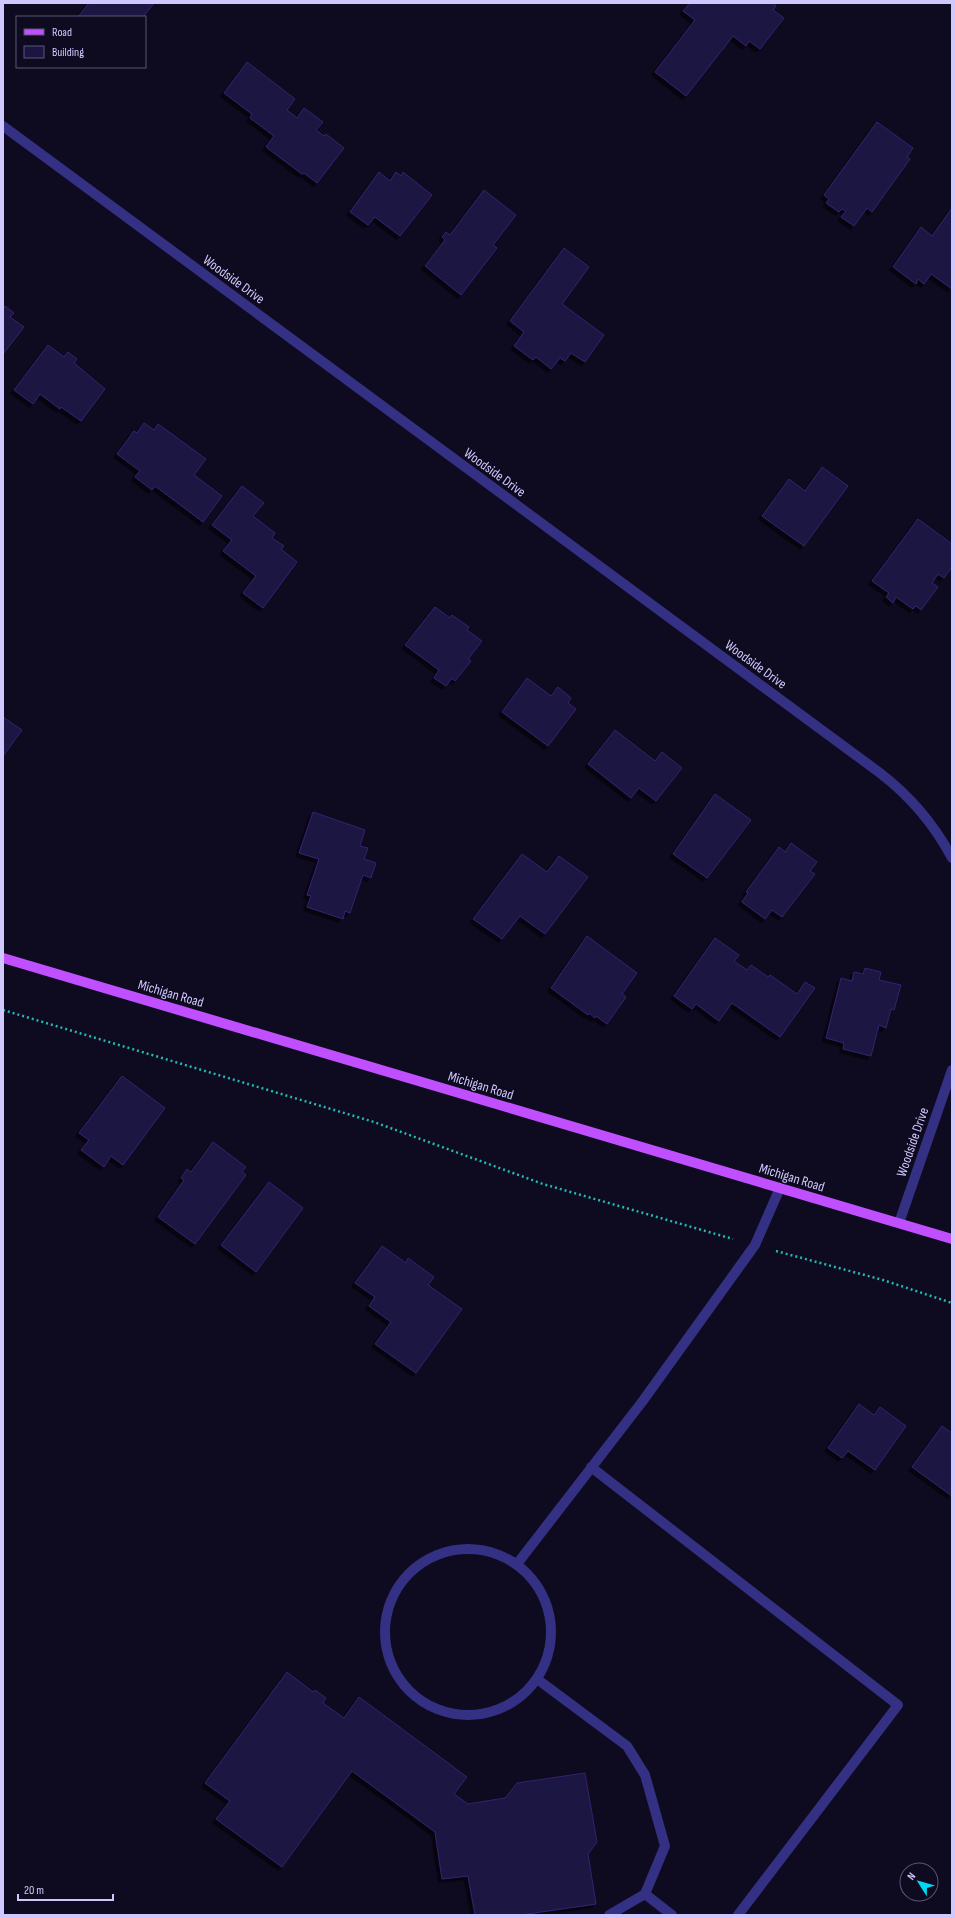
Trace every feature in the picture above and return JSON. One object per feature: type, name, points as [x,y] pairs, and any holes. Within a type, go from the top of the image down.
[{"type":"main road","name":"Michigan Road","points":[[3,958],[952,1239]]},
{"type":"street","name":"Woodside Drive","points":[[3,126],[880,772],[899,788],[923,814],[952,858]]},
{"type":"street","name":"Woodside Drive","points":[[899,1223],[952,1070]]},
{"type":"street","points":[[517,1564],[642,1402],[755,1245],[780,1188]]},
{"type":"street","points":[[591,1467],[898,1705],[738,1915]]},
{"type":"street","points":[[463,1549],[491,1552],[517,1564],[535,1582],[547,1605],[551,1630],[548,1655],[537,1679],[518,1699],[492,1712],[464,1716],[437,1710],[413,1696],[395,1674],[385,1647],[385,1619],[394,1592],[412,1570],[436,1555],[463,1549]]},
{"type":"street","points":[[537,1679],[627,1746],[646,1775],[665,1846],[646,1894],[608,1915]]},
{"type":"street","points":[[646,1894],[672,1915]]},
{"type":"path","points":[[3,1010],[374,1122],[543,1184],[755,1245],[884,1280],[952,1303]]},
{"type":"building","points":[[89,3],[154,3],[144,16],[79,16]]},
{"type":"building","points":[[690,3],[772,3],[776,6],[773,10],[784,18],[760,49],[749,41],[746,46],[733,36],[686,96],[655,72],[695,20],[683,11]]},
{"type":"building","points":[[247,62],[295,99],[287,110],[297,118],[304,108],[323,122],[316,130],[324,136],[326,134],[344,148],[317,183],[304,173],[302,174],[266,147],[274,136],[250,118],[252,114],[224,93]]},
{"type":"building","points":[[877,122],[913,148],[907,157],[910,159],[872,212],[867,208],[854,226],[841,217],[846,211],[842,209],[839,212],[826,203],[829,199],[824,195]]},
{"type":"building","points":[[379,172],[390,181],[396,172],[401,176],[403,172],[432,195],[400,236],[375,217],[368,225],[350,212]]},
{"type":"building","points":[[484,190],[516,215],[493,245],[497,248],[461,295],[425,266],[445,240],[442,237],[446,232],[450,235]]},
{"type":"building","points":[[952,208],[952,289],[931,274],[924,284],[918,279],[916,284],[893,267],[921,227],[932,236]]},
{"type":"building","points":[[564,248],[589,267],[562,304],[604,335],[585,362],[571,353],[565,361],[560,358],[551,369],[536,357],[533,360],[514,346],[524,332],[510,321]]},
{"type":"building","points":[[5,306],[14,313],[10,317],[24,327],[3,354],[3,309]]},
{"type":"building","points":[[48,345],[64,357],[68,352],[77,359],[74,363],[105,389],[81,421],[61,407],[60,409],[40,394],[33,404],[14,390]]},
{"type":"building","points":[[144,423],[154,430],[158,424],[206,459],[194,475],[222,496],[203,522],[155,486],[152,490],[135,477],[140,471],[117,454],[134,431],[137,433]]},
{"type":"building","points":[[822,467],[848,486],[804,546],[762,516],[789,479],[805,491]]},
{"type":"building","points":[[242,486],[264,503],[253,516],[275,533],[272,538],[284,546],[281,549],[297,562],[263,608],[243,593],[256,576],[223,551],[232,540],[212,525]]},
{"type":"building","points":[[918,519],[952,544],[952,567],[944,578],[938,574],[932,583],[938,587],[921,610],[916,606],[913,609],[896,597],[893,603],[886,597],[889,593],[872,581]]},
{"type":"building","points":[[435,607],[450,618],[452,615],[469,627],[467,630],[482,641],[468,659],[471,661],[455,681],[452,678],[446,686],[434,678],[439,670],[405,645]]},
{"type":"building","points":[[527,678],[551,696],[558,687],[571,698],[568,703],[576,709],[548,746],[502,712]]},
{"type":"building","points":[[3,717],[22,730],[3,756]]},
{"type":"building","points":[[615,730],[655,761],[662,752],[682,768],[656,801],[639,788],[631,798],[588,764]]},
{"type":"building","points":[[715,794],[751,820],[707,878],[673,854]]},
{"type":"building","points":[[313,812],[365,830],[360,846],[368,848],[364,859],[376,863],[371,878],[363,875],[350,913],[345,911],[343,919],[307,907],[311,896],[307,895],[319,859],[299,853]]},
{"type":"building","points":[[791,843],[817,862],[810,871],[815,874],[782,917],[772,910],[765,919],[742,902],[748,893],[746,892],[779,847],[785,852]]},
{"type":"building","points":[[522,854],[547,872],[559,856],[588,877],[545,934],[520,916],[502,939],[473,919]]},
{"type":"building","points":[[587,936],[637,973],[622,994],[626,997],[607,1024],[596,1016],[595,1018],[589,1013],[588,1015],[551,988]]},
{"type":"building","points":[[715,938],[739,955],[734,961],[747,970],[751,965],[768,977],[770,975],[797,994],[805,982],[815,988],[780,1037],[732,1003],[719,1021],[696,1004],[692,1009],[674,996]]},
{"type":"building","points":[[865,968],[881,972],[879,980],[901,985],[894,1010],[891,1009],[886,1028],[879,1025],[871,1056],[843,1049],[844,1043],[826,1038],[841,978],[852,981],[854,972],[863,974]]},
{"type":"building","points":[[122,1076],[165,1108],[123,1165],[111,1156],[104,1167],[81,1150],[89,1140],[79,1133]]},
{"type":"building","points":[[213,1142],[246,1167],[242,1172],[246,1175],[195,1244],[158,1217],[184,1180],[181,1178],[187,1169],[191,1172]]},
{"type":"building","points":[[269,1182],[303,1208],[256,1272],[221,1245]]},
{"type":"building","points":[[382,1246],[406,1263],[408,1258],[434,1277],[428,1285],[462,1309],[416,1373],[375,1344],[391,1322],[369,1306],[375,1297],[355,1283]]},
{"type":"building","points":[[859,1404],[874,1415],[880,1407],[906,1426],[875,1470],[848,1451],[842,1458],[828,1448]]},
{"type":"building","points":[[942,1426],[952,1433],[952,1496],[912,1467]]},
{"type":"building","points":[[287,1672],[313,1692],[315,1690],[326,1698],[323,1703],[344,1718],[359,1697],[467,1777],[454,1794],[468,1804],[505,1798],[517,1783],[585,1773],[597,1842],[588,1854],[596,1904],[520,1915],[475,1915],[468,1876],[442,1879],[435,1832],[352,1771],[282,1867],[216,1819],[230,1801],[205,1783]]}]
